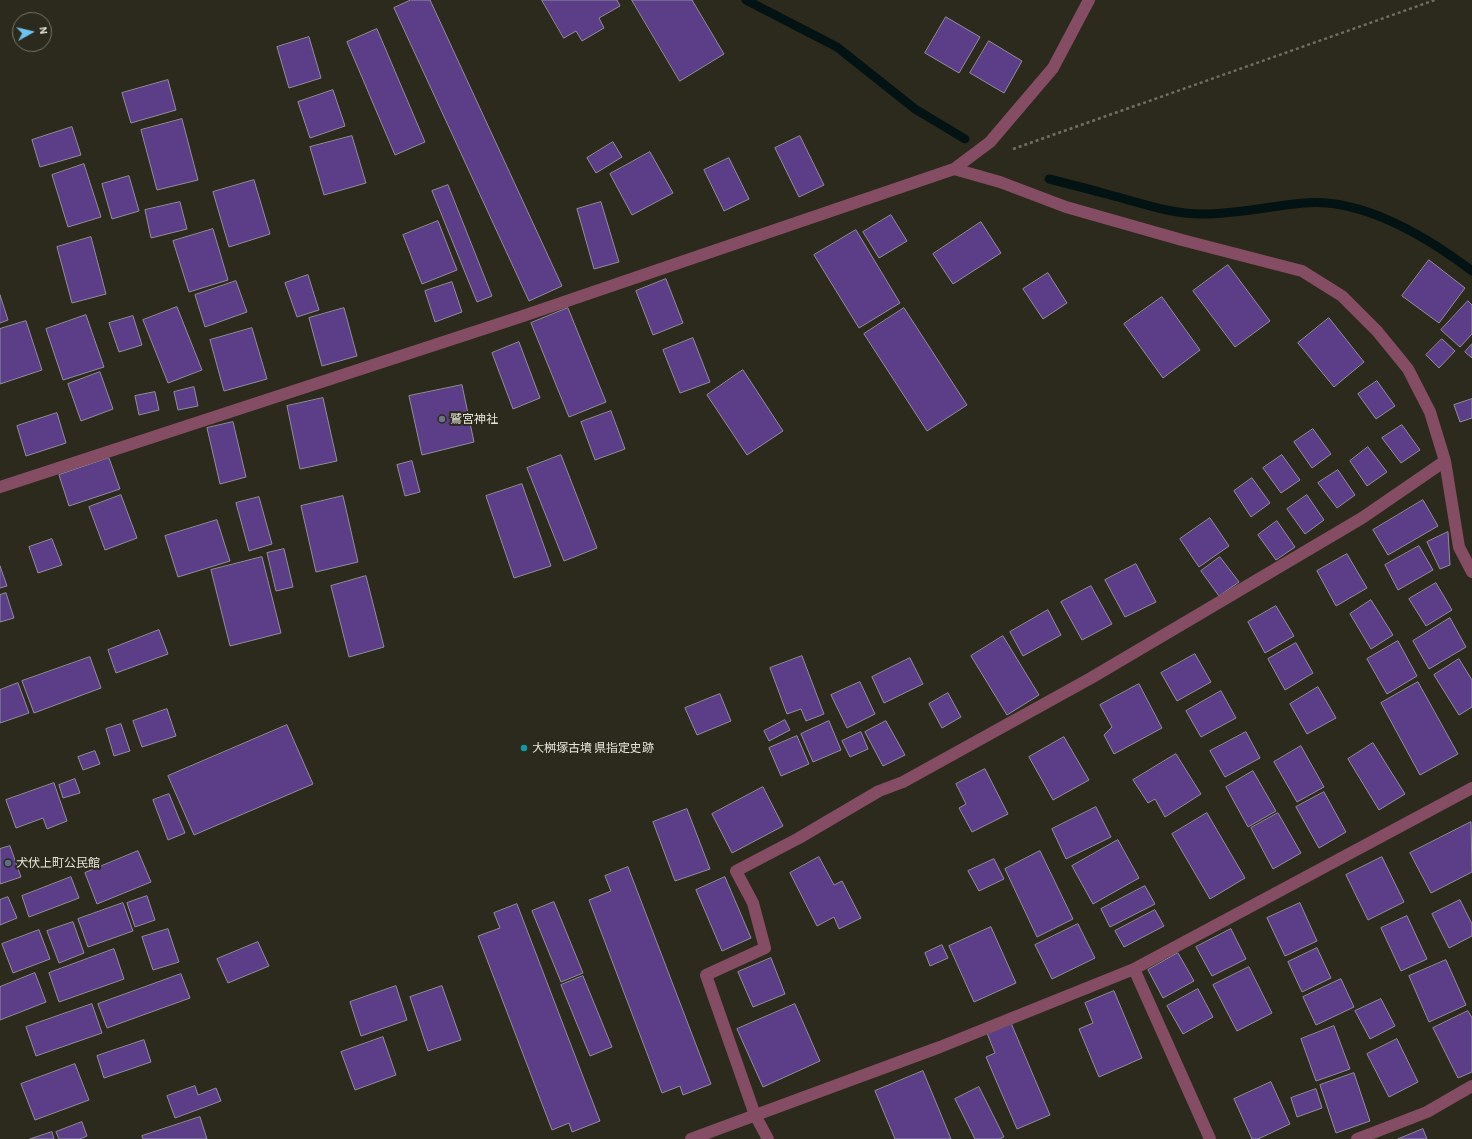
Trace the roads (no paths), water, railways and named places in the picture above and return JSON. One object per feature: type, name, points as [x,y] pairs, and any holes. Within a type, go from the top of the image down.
[{"type":"street","points":[[0,487],[520,317],[954,169],[990,142],[1053,68],[1089,0]]},
{"type":"street","points":[[954,169],[1000,182],[1066,207],[1182,240],[1302,271],[1342,296],[1377,331],[1408,369],[1430,412],[1445,461],[1459,547],[1472,572]]},
{"type":"street","points":[[768,1139],[755,1115],[706,975],[765,948],[753,903],[736,871],[799,838],[879,791],[903,782],[1091,678],[1362,518],[1445,461]]},
{"type":"street","points":[[691,1139],[940,1047],[1134,969],[1472,788]]},
{"type":"street","points":[[1134,969],[1210,1139]]},
{"type":"street","points":[[1357,1139],[1427,1112],[1472,1086]]},
{"type":"waterway","points":[[746,0],[837,47],[915,109],[965,139]]},
{"type":"waterway","points":[[1049,179],[1153,207],[1192,214],[1228,213],[1304,203],[1326,203],[1349,207],[1371,213],[1415,233],[1472,271]]},
{"type":"place","name":"鷲宮神社","points":[[442,419]]},
{"type":"place","name":"大桝塚古墳 県指定史跡","points":[[524,748]]},
{"type":"place","name":"犬伏上町公民館","points":[[8,863]]}]
